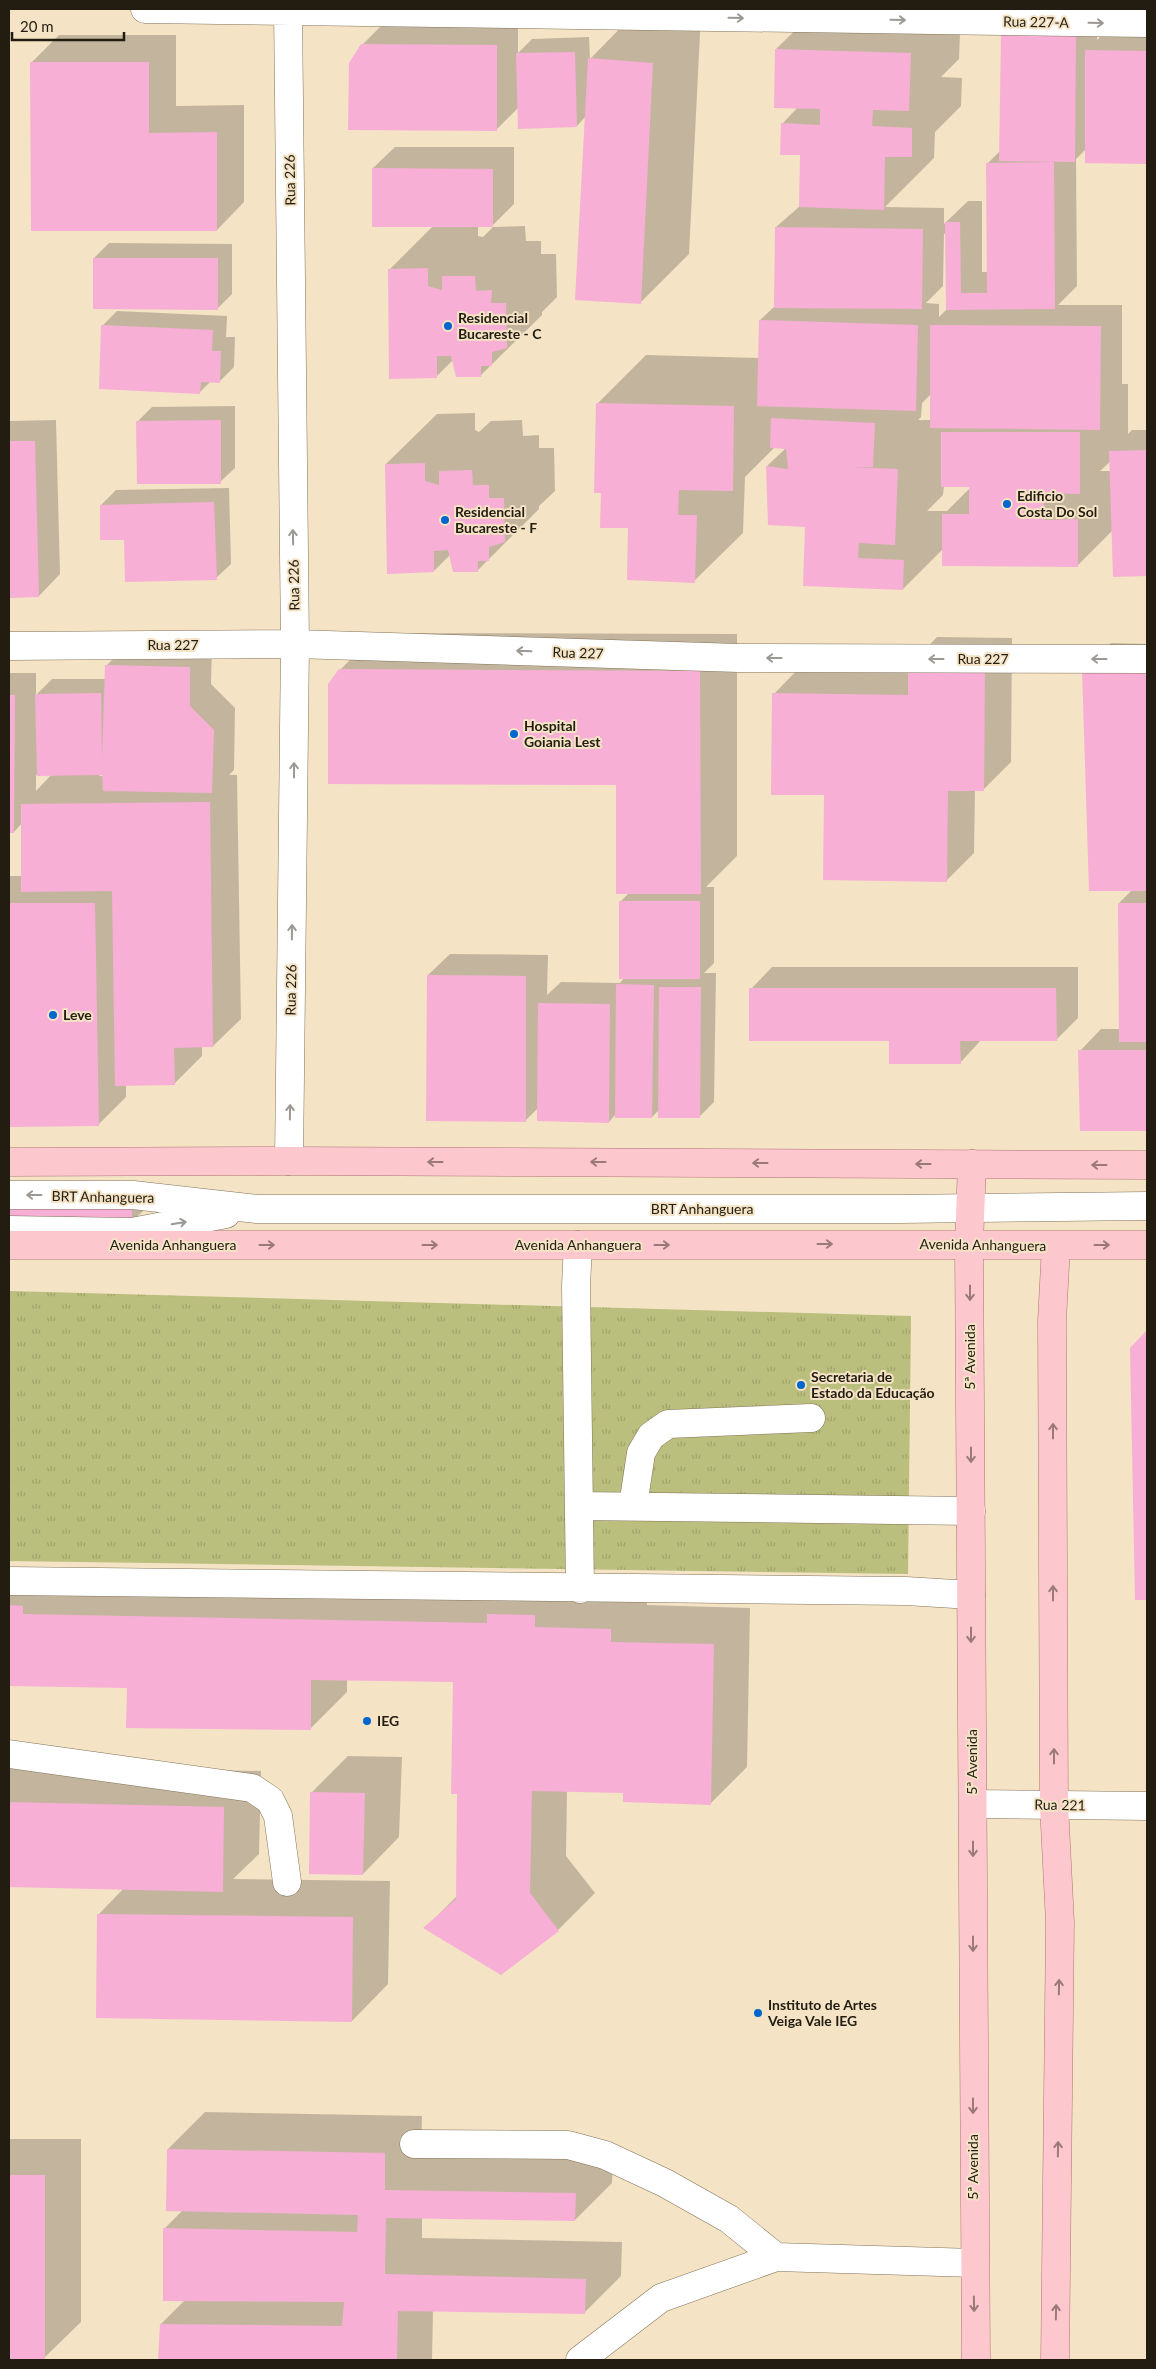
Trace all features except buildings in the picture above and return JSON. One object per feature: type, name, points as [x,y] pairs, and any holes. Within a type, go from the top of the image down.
[{"type":"main road","points":[[9,1162],[289,1161],[1147,1165]]},
{"type":"main road","name":"5ª Avenida","points":[[972,1164],[969,1244],[976,2360]]},
{"type":"main road","name":"Avenida Anhanguera","points":[[9,1245],[1147,1245]]},
{"type":"main road","points":[[1056,1246],[1052,1321],[1054,1805],[1060,1923],[1056,2360]]},
{"type":"street","name":"Rua 227-A","points":[[145,9],[1147,23]]},
{"type":"street","name":"Rua 226","points":[[288,10],[294,644],[289,1161]]},
{"type":"street","name":"Rua 227","points":[[9,646],[294,644],[739,658],[1147,659]]},
{"type":"street","name":"BRT Anhanguera","points":[[9,1195],[133,1195],[257,1209],[971,1209],[1147,1206]]},
{"type":"street","name":"BRT Anhanguera","points":[[9,1230],[132,1232],[257,1209]]},
{"type":"street","points":[[578,1245],[576,1286],[580,1589]]},
{"type":"street","points":[[633,1506],[641,1453],[651,1436],[668,1424],[811,1418]]},
{"type":"street","points":[[579,1506],[971,1511]]},
{"type":"street","points":[[9,1581],[580,1589],[906,1591],[971,1595]]},
{"type":"street","points":[[9,1754],[252,1788],[270,1800],[278,1816],[287,1882]]},
{"type":"street","name":"Rua 221","points":[[973,1804],[1147,1806]]},
{"type":"street","points":[[414,2144],[568,2145],[605,2154],[665,2183],[729,2219],[776,2256]]},
{"type":"street","points":[[580,2360],[661,2298],[776,2256],[974,2263]]},
{"type":"green space","points":[[9,1291],[911,1316],[908,1574],[9,1561]]},
{"type":"place","name":"Residencial Bucareste - C","points":[[448,326]]},
{"type":"place","name":"Edificio Costa Do Sol","points":[[1007,504]]},
{"type":"place","name":"Residencial Bucareste - F","points":[[445,520]]},
{"type":"place","name":"Hospital Goiania Lest","points":[[514,734]]},
{"type":"place","name":"Leve","points":[[53,1015]]},
{"type":"place","name":"Secretaria de Estado da Educação","points":[[801,1385]]},
{"type":"place","name":"IEG","points":[[367,1721]]},
{"type":"place","name":"Instituto de Artes Veiga Vale IEG","points":[[758,2013]]}]
